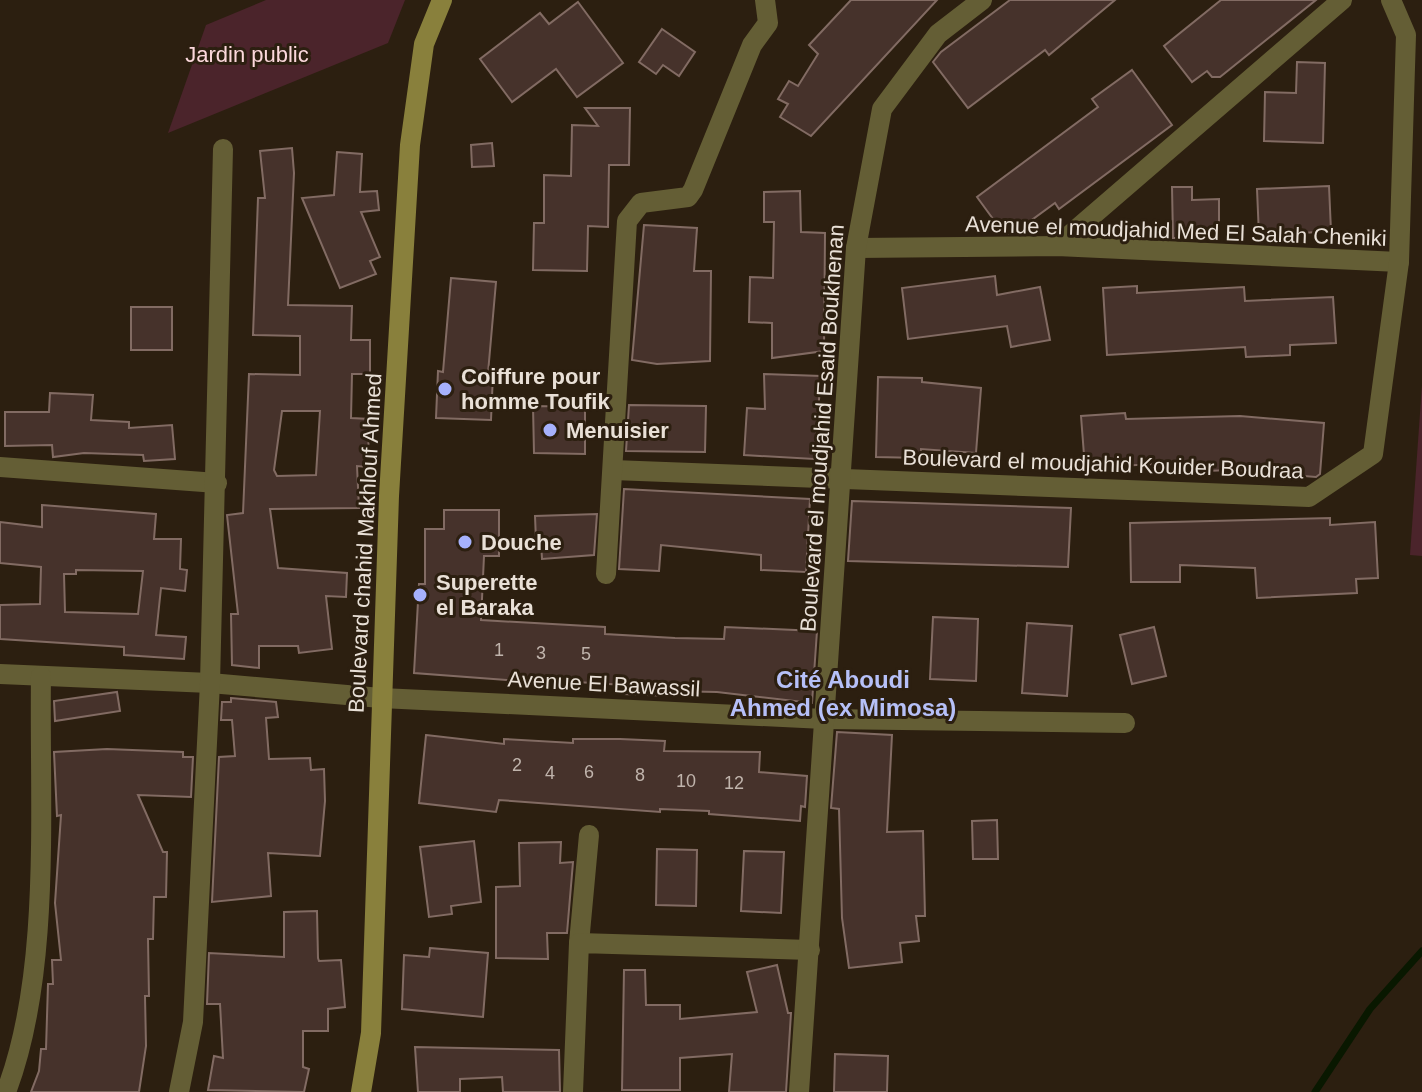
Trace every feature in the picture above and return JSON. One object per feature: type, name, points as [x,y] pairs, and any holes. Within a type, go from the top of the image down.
[{"type":"main road","name":"Boulevard chahid Makhlouf Ahmed","points":[[361,1092],[371,1033],[381,698],[410,145],[424,44],[442,0]]},
{"type":"street","points":[[606,574],[629,216],[641,203],[688,197],[693,190],[752,45],[768,23],[765,0]]},
{"type":"street","name":"Boulevard el moudjahid Esaid Boukhenan","points":[[799,1092],[856,248],[882,109],[938,34],[982,0]]},
{"type":"street","points":[[1057,246],[1342,0]]},
{"type":"street","name":"Boulevard el moudjahid Kouider Boudraa","points":[[613,470],[1309,497],[1373,454],[1399,262],[1406,35],[1391,0]]},
{"type":"street","points":[[179,1092],[193,1022],[210,683],[223,149]]},
{"type":"street","name":"Avenue el moudjahid Med El Salah Cheniki","points":[[856,248],[1057,246],[1399,262]]},
{"type":"street","points":[[0,467],[217,483]]},
{"type":"street","name":"Avenue El Bawassil","points":[[0,674],[210,683],[381,698],[824,719],[1125,723]]},
{"type":"street","points":[[6,1092],[28,1018],[37,934],[41,676]]},
{"type":"street","points":[[573,1092],[579,943],[589,835]]},
{"type":"street","points":[[579,943],[810,950]]},
{"type":"green space","name":"Jardin public","points":[[266,0],[405,0],[388,43],[168,133],[206,25]]},
{"type":"green space","points":[[1422,385],[1422,556],[1410,555]]},
{"type":"building","points":[[851,0],[937,0],[811,136],[780,117],[788,104],[778,99],[789,81],[798,86],[818,54],[809,45]]},
{"type":"building","points":[[1010,0],[1115,0],[1049,55],[1045,50],[968,108],[933,62],[941,52]]},
{"type":"building","points":[[1221,0],[1316,0],[1220,77],[1212,77],[1207,71],[1192,82],[1164,46]]},
{"type":"building","points":[[578,2],[623,63],[577,97],[556,69],[512,102],[480,59],[540,13],[549,24]]},
{"type":"building","points":[[662,29],[695,52],[679,76],[663,65],[656,74],[639,62]]},
{"type":"building","points":[[1297,62],[1325,63],[1323,143],[1264,141],[1265,92],[1296,93]]},
{"type":"building","points":[[1132,70],[1172,125],[1059,209],[1055,203],[1014,233],[1004,234],[977,197],[1098,107],[1092,99]]},
{"type":"building","points":[[585,108],[630,108],[629,165],[609,165],[608,227],[588,226],[587,271],[533,270],[534,223],[544,223],[544,175],[571,176],[572,125],[598,126]]},
{"type":"building","points":[[492,143],[494,166],[472,167],[471,145]]},
{"type":"building","points":[[292,148],[294,173],[288,305],[352,306],[351,340],[370,340],[370,374],[352,374],[351,418],[370,419],[367,467],[357,466],[359,508],[270,509],[278,568],[347,573],[346,597],[326,596],[332,649],[299,653],[298,646],[259,646],[259,668],[232,665],[231,614],[238,614],[227,515],[243,513],[249,374],[300,375],[300,336],[253,335],[258,198],[265,198],[260,151]],"holes":[[[282,411],[320,411],[316,475],[277,476],[274,470]]]},
{"type":"building","points":[[337,152],[362,154],[360,192],[377,191],[379,210],[361,212],[380,257],[370,261],[376,274],[340,288],[302,198],[334,195]]},
{"type":"building","points":[[1329,186],[1331,231],[1259,236],[1257,189]]},
{"type":"building","points":[[1172,187],[1192,187],[1192,200],[1219,199],[1219,238],[1173,238]]},
{"type":"building","points":[[800,191],[801,232],[825,233],[824,351],[772,358],[772,323],[749,322],[750,277],[773,278],[774,222],[764,222],[764,192]]},
{"type":"building","points":[[644,225],[697,228],[694,271],[711,271],[710,361],[657,364],[632,360]]},
{"type":"building","points":[[995,276],[997,295],[1040,287],[1050,340],[1011,347],[1007,326],[908,339],[902,288]]},
{"type":"building","points":[[451,278],[496,282],[488,373],[493,374],[491,420],[436,418],[438,371],[443,372]]},
{"type":"building","points":[[1137,286],[1137,293],[1244,287],[1245,301],[1333,297],[1336,343],[1290,345],[1290,355],[1246,357],[1245,347],[1107,355],[1103,288]]},
{"type":"building","points":[[131,307],[172,307],[172,350],[131,350]]},
{"type":"building","points":[[764,374],[821,376],[814,459],[744,455],[747,408],[765,409]]},
{"type":"building","points":[[878,377],[922,378],[922,382],[981,388],[976,453],[921,449],[921,458],[876,457]]},
{"type":"building","points":[[50,393],[93,395],[91,420],[129,422],[129,428],[172,425],[175,459],[144,461],[143,455],[84,453],[53,457],[52,445],[5,446],[5,412],[49,412]]},
{"type":"building","points":[[629,405],[706,406],[705,452],[626,451]]},
{"type":"building","name":"Menuisier","points":[[533,406],[585,407],[585,454],[534,453]]},
{"type":"building","points":[[1125,413],[1126,419],[1240,416],[1324,423],[1320,474],[1316,477],[1231,470],[1154,473],[1154,464],[1085,468],[1081,416]]},
{"type":"building","points":[[624,489],[810,499],[806,572],[761,570],[761,555],[661,545],[659,571],[619,569]]},
{"type":"building","points":[[852,501],[1071,508],[1068,567],[848,561]]},
{"type":"building","points":[[42,505],[156,514],[154,539],[181,539],[180,569],[187,570],[185,591],[161,588],[156,635],[186,637],[184,659],[124,655],[124,647],[0,639],[0,605],[40,604],[41,567],[0,563],[0,522],[42,527]],"holes":[[[76,570],[143,571],[138,614],[65,612],[64,574],[76,574]]]},
{"type":"building","points":[[444,510],[499,510],[499,556],[484,556],[481,620],[605,627],[605,634],[675,638],[724,639],[725,627],[817,631],[812,703],[717,692],[670,691],[669,696],[624,694],[624,685],[561,681],[561,684],[414,673],[419,584],[425,584],[425,529],[444,529]]},
{"type":"building","points":[[597,514],[594,555],[542,559],[541,541],[536,541],[535,516]]},
{"type":"building","points":[[1330,518],[1330,525],[1375,522],[1378,578],[1356,579],[1357,593],[1257,598],[1255,568],[1180,565],[1180,582],[1131,582],[1130,523]]},
{"type":"building","points":[[933,617],[978,619],[976,681],[930,679]]},
{"type":"building","points":[[1027,623],[1072,626],[1067,696],[1022,693]]},
{"type":"building","points":[[1154,627],[1166,676],[1132,684],[1120,635]]},
{"type":"building","points":[[117,692],[120,711],[55,721],[54,701]]},
{"type":"building","points":[[231,698],[276,702],[278,717],[266,718],[269,759],[310,758],[311,770],[324,769],[325,801],[320,856],[268,853],[271,896],[212,902],[219,757],[235,756],[232,720],[221,720],[222,702],[231,702]]},
{"type":"building","points":[[837,732],[892,735],[887,832],[923,831],[925,916],[916,916],[919,941],[900,943],[902,962],[849,968],[842,918],[839,809],[831,808]]},
{"type":"building","points":[[426,735],[504,744],[504,739],[573,743],[573,739],[665,741],[664,751],[760,752],[759,772],[807,776],[805,807],[801,806],[800,821],[709,814],[709,811],[660,809],[660,812],[499,800],[496,812],[419,803]]},
{"type":"building","points":[[107,749],[183,752],[183,757],[193,757],[191,797],[138,795],[163,852],[167,852],[166,897],[154,897],[153,939],[148,939],[149,996],[145,996],[146,1046],[139,1092],[31,1092],[39,1071],[41,1049],[46,1049],[48,984],[53,984],[52,960],[61,960],[55,903],[61,815],[57,816],[54,752]]},
{"type":"building","points":[[997,820],[998,859],[973,859],[972,821]]},
{"type":"building","points":[[474,841],[481,902],[451,906],[452,914],[429,917],[420,847]]},
{"type":"building","points":[[561,842],[560,863],[573,862],[567,933],[547,933],[548,959],[496,958],[496,887],[520,886],[519,843]]},
{"type":"building","points":[[657,849],[697,850],[696,906],[656,905]]},
{"type":"building","points":[[744,851],[784,852],[781,913],[741,911]]},
{"type":"building","points":[[317,911],[318,958],[319,961],[341,960],[345,1007],[328,1009],[328,1031],[303,1031],[303,1067],[309,1069],[304,1092],[208,1090],[214,1056],[223,1058],[220,1004],[207,1004],[209,953],[284,957],[284,912]]},
{"type":"building","points":[[430,948],[488,953],[483,1017],[402,1009],[404,955],[429,957]]},
{"type":"building","points":[[777,965],[788,1013],[791,1013],[786,1092],[729,1092],[732,1054],[680,1058],[680,1090],[622,1090],[624,970],[645,970],[646,1005],[680,1005],[680,1019],[757,1012],[747,972]]},
{"type":"building","points":[[415,1047],[559,1050],[560,1092],[503,1092],[502,1077],[460,1079],[460,1092],[418,1092]]},
{"type":"building","points":[[835,1054],[888,1056],[887,1092],[834,1092]]},
{"type":"waterway","points":[[1315,1092],[1370,1009],[1422,951]]},
{"type":"place","name":"Coiffure pour homme Toufik","points":[[445,389]]},
{"type":"place","name":"Menuisier","points":[[550,430]]},
{"type":"place","name":"Douche","points":[[465,542]]},
{"type":"place","name":"Superette el Baraka","points":[[420,595]]},
{"type":"district","name":"Cité Aboudi Ahmed (ex Mimosa)","points":[[843,693]]}]
